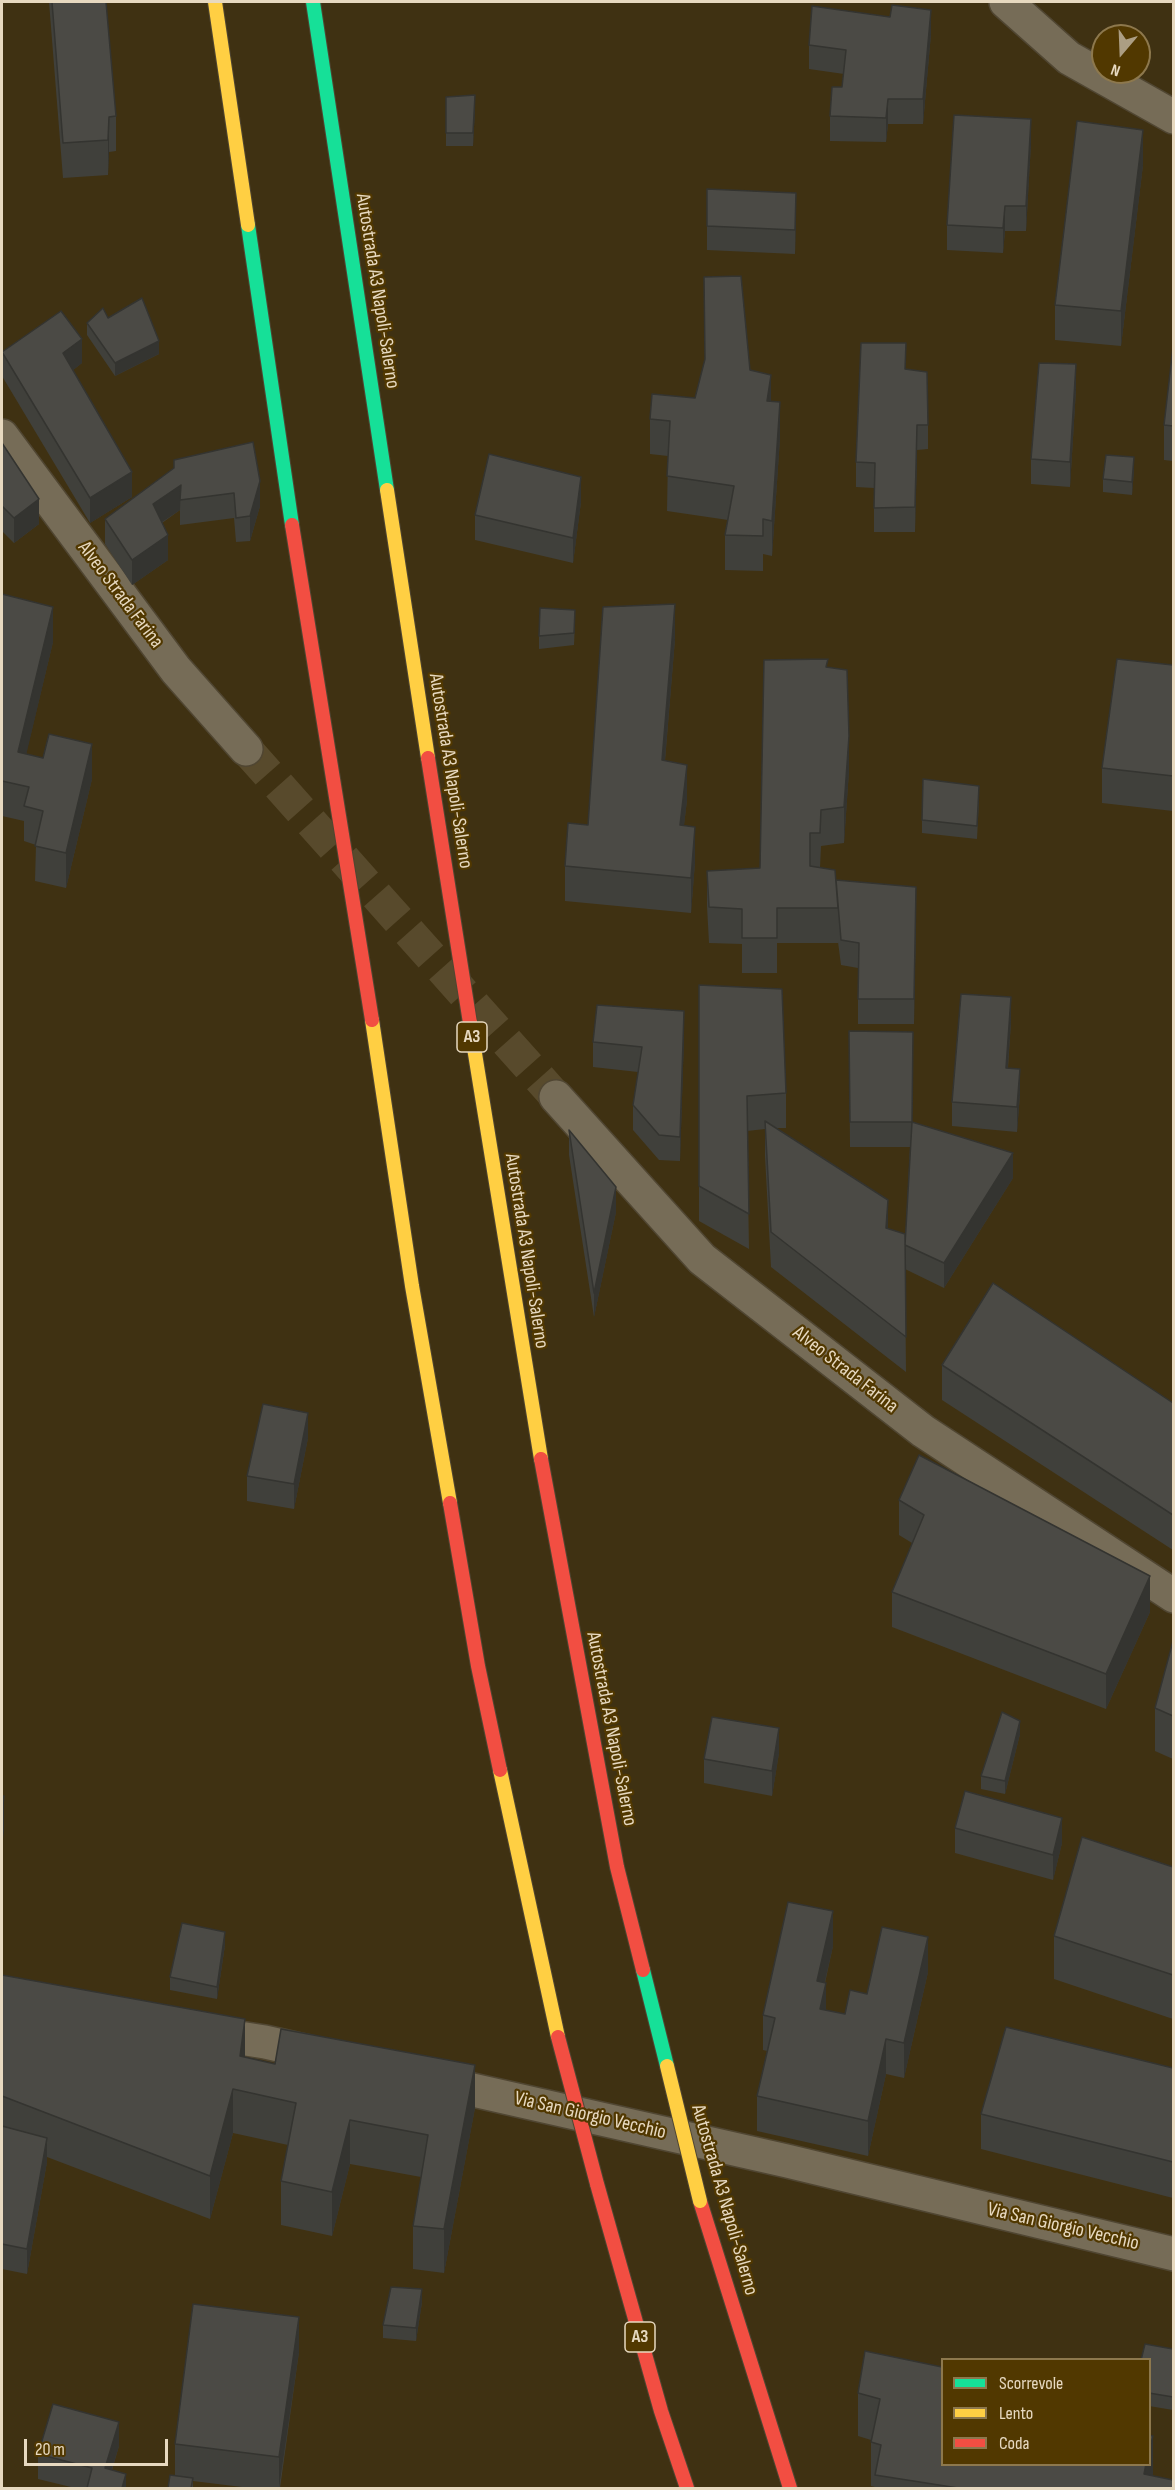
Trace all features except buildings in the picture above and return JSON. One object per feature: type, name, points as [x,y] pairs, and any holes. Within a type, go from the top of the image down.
[{"type":"highway","name":"A3","points":[[215,2],[294,536],[378,1050],[412,1286],[478,1666],[558,2037],[661,2411],[687,2488]]},
{"type":"highway","name":"Autostrada A3 Napoli-Salerno","points":[[314,2],[426,744],[536,1434],[617,1867],[700,2201],[790,2488]]},
{"type":"street","points":[[1006,2],[1069,58],[1173,117]]},
{"type":"street","name":"Alveo Strada Farina","points":[[2,436],[176,670],[246,749]]},
{"type":"street","name":"Alveo Strada Farina","points":[[556,1097],[702,1259],[923,1431],[1173,1596]]},
{"type":"street","points":[[173,2028],[265,2042],[346,2061]]},
{"type":"street","name":"Via San Giorgio Vecchio","points":[[404,2074],[775,2158],[1173,2254]]},
{"type":"tunnel","points":[[246,749],[556,1097]]},
{"type":"traffic: fast","points":[[313,2],[387,490]]},
{"type":"traffic: fast","points":[[248,225],[292,525]]},
{"type":"traffic: fast","points":[[643,1970],[667,2066]]},
{"type":"traffic: slow","points":[[215,2],[248,225]]},
{"type":"traffic: slow","points":[[387,490],[428,758]]},
{"type":"traffic: slow","points":[[372,1020],[412,1286],[450,1503]]},
{"type":"traffic: slow","points":[[470,1023],[541,1459]]},
{"type":"traffic: slow","points":[[500,1770],[558,2037]]},
{"type":"traffic: slow","points":[[667,2066],[700,2201]]},
{"type":"traffic: jam","points":[[292,525],[372,1020]]},
{"type":"traffic: jam","points":[[428,758],[470,1023]]},
{"type":"traffic: jam","points":[[541,1459],[617,1867],[643,1970]]},
{"type":"traffic: jam","points":[[450,1503],[478,1666],[500,1770]]},
{"type":"traffic: jam","points":[[558,2037],[597,2184]]},
{"type":"traffic: jam","points":[[597,2184],[661,2411],[687,2488]]},
{"type":"traffic: jam","points":[[700,2201],[790,2488]]}]
